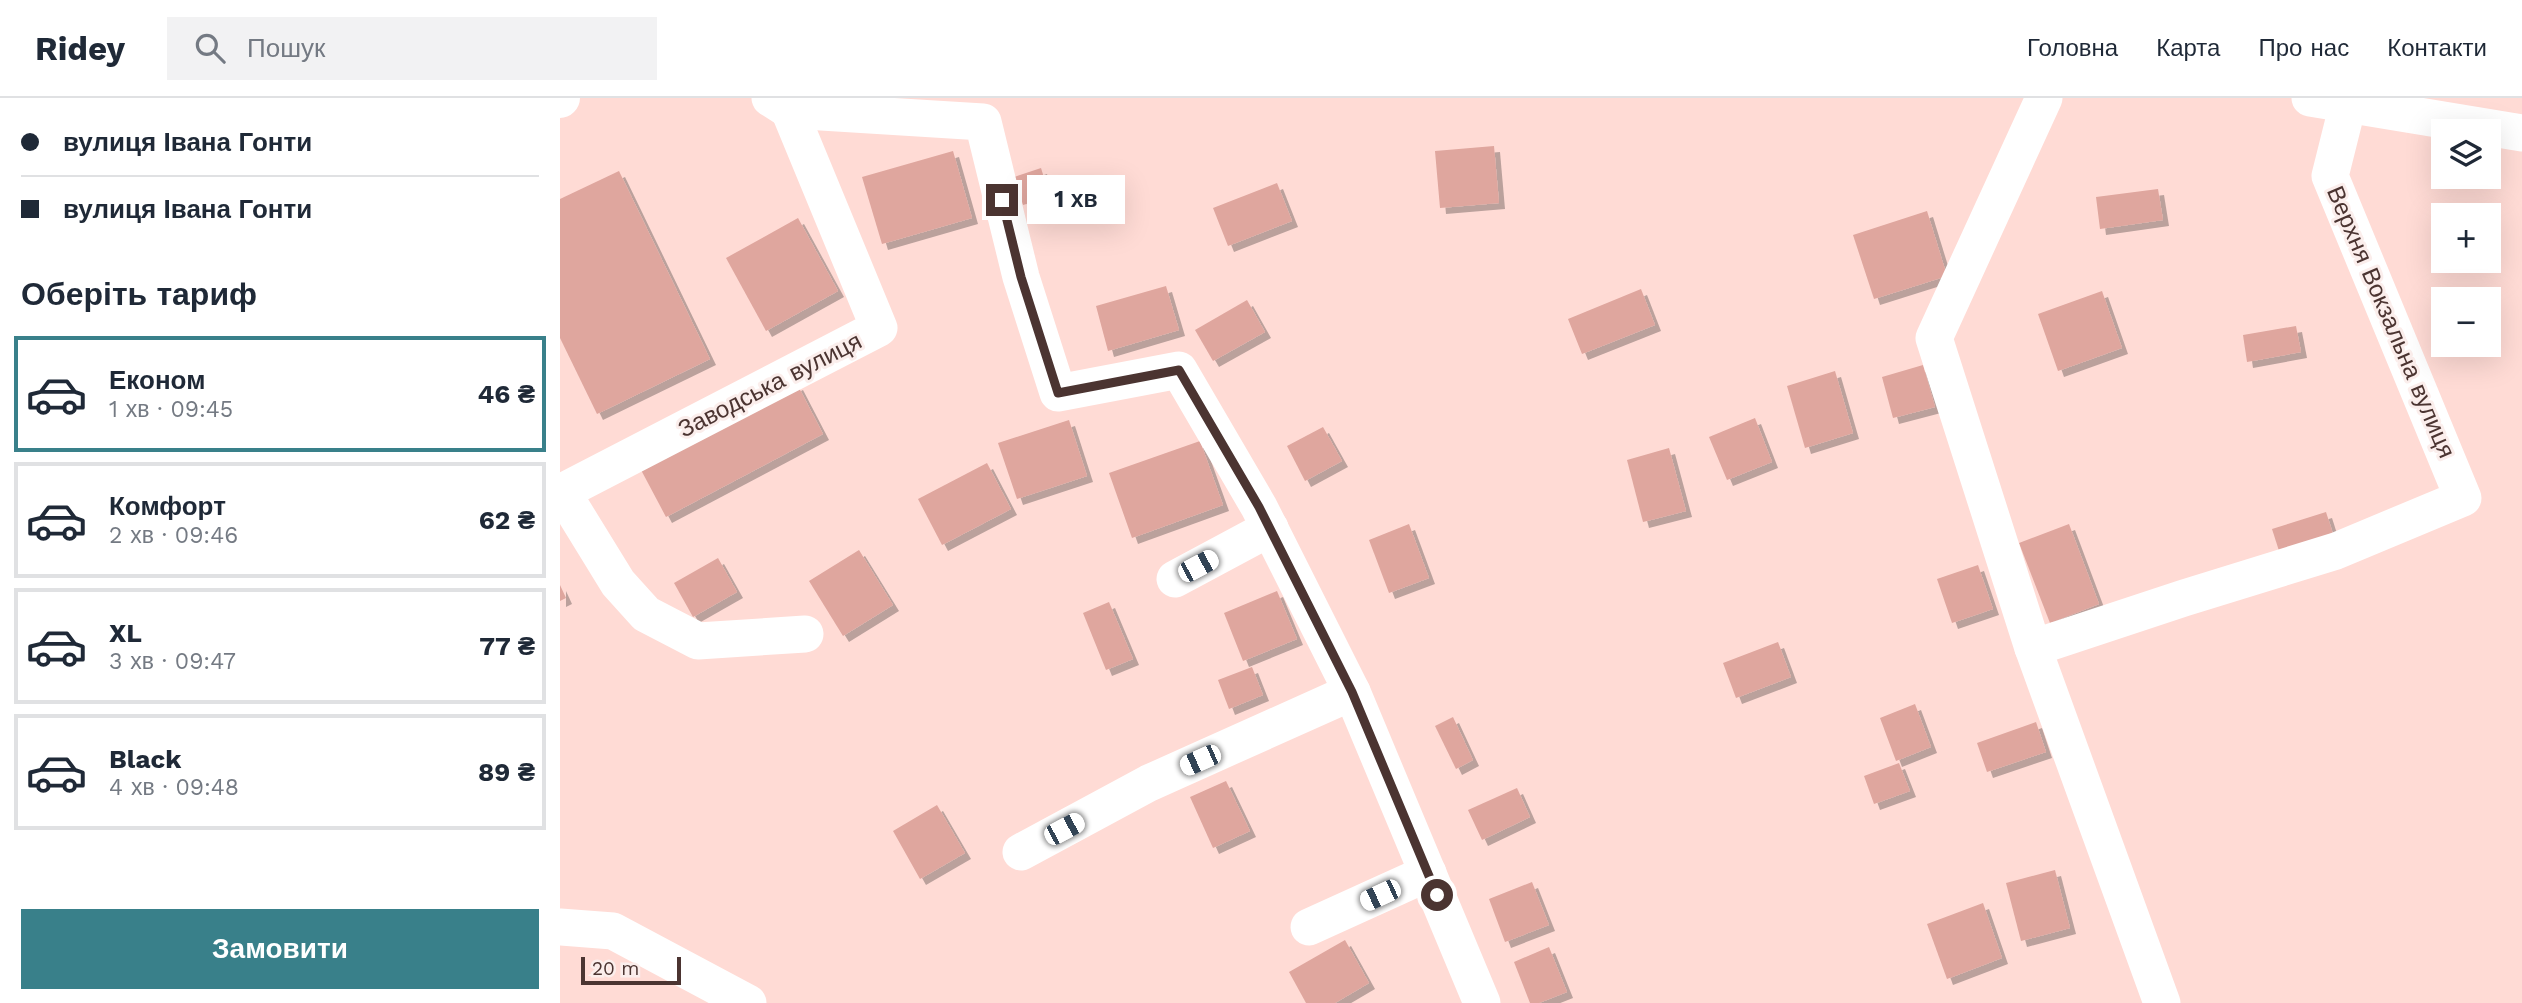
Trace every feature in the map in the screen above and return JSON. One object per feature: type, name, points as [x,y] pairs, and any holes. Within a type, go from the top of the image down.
[{"type":"street","points":[[2044,98],[1934,338],[2033,648],[2162,1003]]},
{"type":"street","points":[[2310,98],[2522,133]]},
{"type":"street","points":[[779,104],[983,122],[1021,277],[1058,393],[1179,370],[1270,528],[1352,692],[1482,1003]]},
{"type":"street","name":"Заводська вулиця","points":[[779,104],[879,328],[561,493],[618,583],[646,614],[698,641],[805,634]]},
{"type":"street","name":"Верхня Вокзальна вулиця","points":[[2033,648],[2336,551],[2463,498],[2330,176],[2348,104]]},
{"type":"street","points":[[1175,579],[1270,528]]},
{"type":"street","points":[[1021,852],[1149,783],[1352,692]]},
{"type":"street","points":[[1309,927],[1428,873]]},
{"type":"street","points":[[560,927],[613,931],[748,1003]]},
{"type":"building","points":[[1494,146],[1499,203],[1440,208],[1435,151]]},
{"type":"building","points":[[953,151],[972,218],[882,244],[862,177]]},
{"type":"building","points":[[1041,168],[1050,197],[1023,205],[1014,177]]},
{"type":"building","points":[[619,171],[710,359],[597,414],[560,338],[560,199]]},
{"type":"building","points":[[1277,183],[1292,221],[1228,246],[1213,208]]},
{"type":"building","points":[[2158,189],[2163,220],[2100,229],[2096,197]]},
{"type":"building","points":[[1927,211],[1947,276],[1874,299],[1853,235]]},
{"type":"building","points":[[798,218],[838,291],[766,331],[726,258]]},
{"type":"building","points":[[1166,286],[1179,330],[1108,351],[1096,306]]},
{"type":"building","points":[[1641,289],[1655,325],[1582,354],[1568,319]]},
{"type":"building","points":[[2102,291],[2122,348],[2058,371],[2038,314]]},
{"type":"building","points":[[1247,300],[1265,332],[1213,361],[1195,330]]},
{"type":"building","points":[[2296,326],[2301,352],[2247,362],[2243,335]]},
{"type":"building","points":[[1923,365],[1935,407],[1893,418],[1882,377]]},
{"type":"building","points":[[1835,371],[1853,433],[1805,448],[1787,386]]},
{"type":"building","points":[[797,384],[823,434],[666,517],[640,468]]},
{"type":"building","points":[[1755,418],[1772,462],[1727,480],[1709,437]]},
{"type":"building","points":[[1069,420],[1087,476],[1017,499],[998,443]]},
{"type":"building","points":[[1323,427],[1342,461],[1305,481],[1287,446]]},
{"type":"building","points":[[1200,441],[1223,505],[1132,538],[1109,473]]},
{"type":"building","points":[[1669,448],[1686,511],[1643,522],[1627,460]]},
{"type":"building","points":[[987,463],[1011,509],[942,545],[918,499]]},
{"type":"building","points":[[2326,512],[2334,537],[2280,554],[2272,529]]},
{"type":"building","points":[[1409,524],[1429,578],[1389,593],[1369,540]]},
{"type":"building","points":[[2069,524],[2099,604],[2050,623],[2019,543]]},
{"type":"building","points":[[859,550],[893,605],[843,636],[809,581]]},
{"type":"building","points":[[718,558],[737,592],[693,617],[674,583]]},
{"type":"building","points":[[1978,565],[1993,609],[1952,623],[1937,579]]},
{"type":"building","points":[[560,585],[566,598],[560,601]]},
{"type":"building","points":[[1277,591],[1297,639],[1243,661],[1224,613]]},
{"type":"building","points":[[1109,602],[1133,659],[1106,670],[1083,613]]},
{"type":"building","points":[[1778,642],[1791,677],[1736,698],[1723,663]]},
{"type":"building","points":[[1252,667],[1263,695],[1229,709],[1218,680]]},
{"type":"building","points":[[1915,704],[1931,747],[1896,761],[1880,718]]},
{"type":"building","points":[[1453,717],[1473,760],[1456,769],[1435,726]]},
{"type":"building","points":[[2036,722],[2046,752],[1987,772],[1977,743]]},
{"type":"building","points":[[1899,763],[1910,791],[1874,804],[1864,776]]},
{"type":"building","points":[[1226,781],[1250,831],[1213,848],[1190,797]]},
{"type":"building","points":[[1517,788],[1530,817],[1482,840],[1468,810]]},
{"type":"building","points":[[937,805],[965,853],[920,879],[893,831]]},
{"type":"building","points":[[2055,870],[2070,928],[2021,941],[2006,883]]},
{"type":"building","points":[[1532,882],[1549,925],[1505,942],[1489,899]]},
{"type":"building","points":[[1983,903],[2002,958],[1947,979],[1927,924]]},
{"type":"building","points":[[1345,940],[1369,983],[1335,1003],[1306,1003],[1289,972]]},
{"type":"building","points":[[1549,947],[1567,992],[1539,1003],[1530,1003],[1514,962]]},
{"type":"route","points":[[1002,200],[1021,277],[1058,393],[1179,370],[1259,507],[1352,692],[1437,895]]}]
